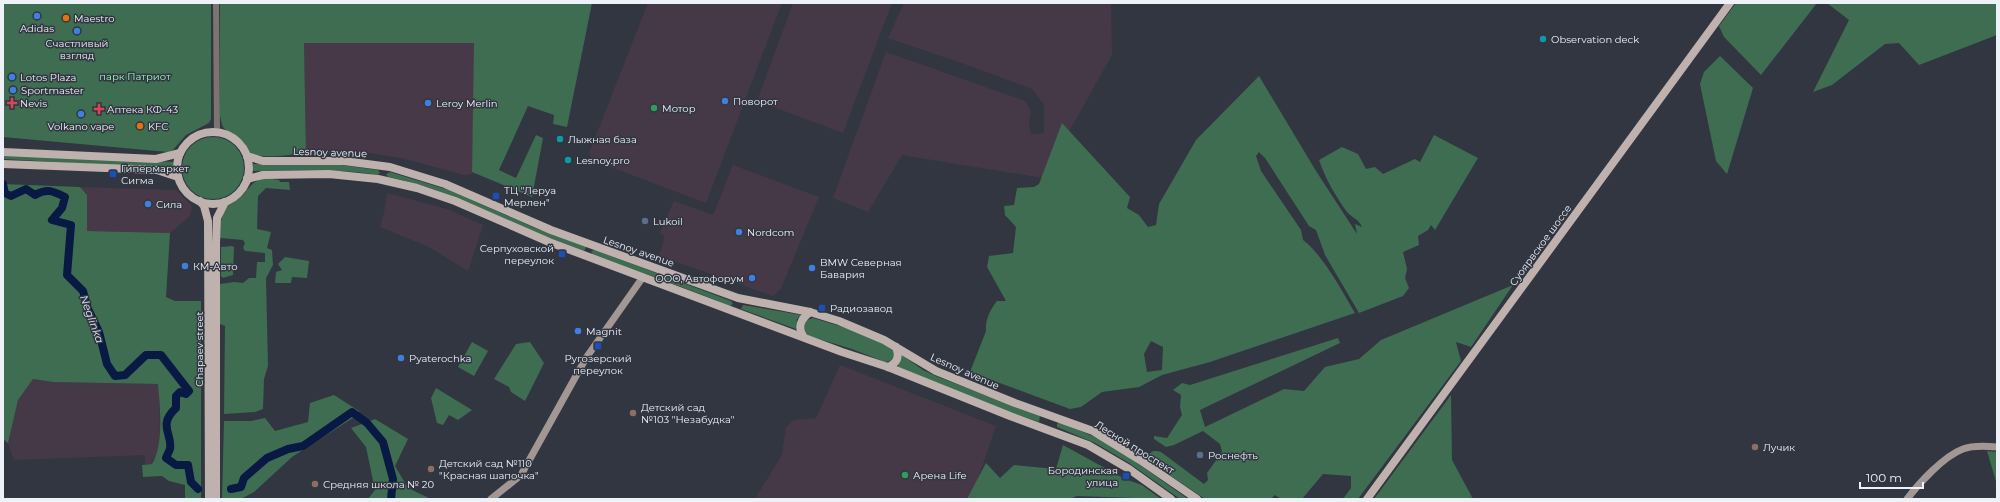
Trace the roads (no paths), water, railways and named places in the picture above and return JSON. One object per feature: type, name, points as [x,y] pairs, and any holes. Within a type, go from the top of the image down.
[{"type":"main road","name":"Суоярвское шоссе","points":[[1367,499],[1730,3]]},
{"type":"main road","points":[[217,132],[236,139],[247,156],[249,168],[247,179],[242,189],[235,197],[217,204],[200,201],[186,192],[178,177],[178,161],[180,153],[185,145],[199,134],[217,132]]},
{"type":"main road","points":[[4,152],[156,159],[180,153]]},
{"type":"main road","name":"Lesnoy avenue","points":[[247,156],[263,161],[344,161],[390,167],[445,184],[530,222],[738,298],[810,312],[855,327],[896,347]]},
{"type":"main road","points":[[3,164],[157,170],[178,177]]},
{"type":"main road","points":[[378,179],[382,172],[379,165]]},
{"type":"main road","points":[[387,181],[385,173],[390,167]]},
{"type":"main road","points":[[247,179],[263,175],[302,173],[329,174],[378,179],[418,188],[455,201],[520,230],[642,277],[888,367],[1010,416],[1088,445],[1112,458],[1171,499]]},
{"type":"main road","name":"Chapaev street","points":[[200,201],[204,206],[208,221],[209,499]]},
{"type":"main road","name":"Chapaev street","points":[[216,499],[216,242],[217,218],[225,202]]},
{"type":"main road","points":[[588,256],[587,248],[592,245]]},
{"type":"main road","points":[[491,499],[521,475],[584,360],[642,277]]},
{"type":"main road","points":[[734,311],[738,306],[738,298]]},
{"type":"main road","points":[[803,336],[800,331],[800,324],[804,317],[810,312]]},
{"type":"main road","points":[[888,367],[894,365],[898,360],[899,353],[896,347]]},
{"type":"main road","name":"Лесной проспект","points":[[896,347],[936,371],[1014,403],[1099,435],[1197,499]]},
{"type":"main road","points":[[1038,426],[1044,418],[1043,413]]},
{"type":"main road","points":[[1052,431],[1053,421],[1057,418]]},
{"type":"main road","points":[[1907,499],[1924,480],[1955,453],[1969,447],[1997,447]]},
{"type":"street","points":[[216,3],[217,132]]},
{"type":"waterway","name":"Neglinka","points":[[3,184],[5,193],[11,196],[26,189],[35,195],[50,191],[65,197],[62,208],[52,220],[71,225],[67,275],[83,291],[88,309],[99,332],[107,364],[115,376],[125,375],[146,355],[161,355],[189,391],[186,394],[180,392],[176,396],[176,408],[167,420],[170,449],[166,458],[176,465],[188,465],[191,482],[198,489]]},
{"type":"waterway","name":"Neglinka","points":[[231,489],[241,487],[244,478],[267,458],[288,449],[303,446],[352,412],[367,423],[383,442],[393,479],[391,499]]},
{"type":"place","name":"Adidas","points":[[37,16]]},
{"type":"place","name":"Maestro","points":[[66,18]]},
{"type":"place","name":"Счастливый взгляд","points":[[77,31]]},
{"type":"place","name":"Observation deck","points":[[1543,39]]},
{"type":"place","name":"Lotos Plaza","points":[[12,77]]},
{"type":"place","name":"Sportmaster","points":[[13,90]]},
{"type":"place","name":"Поворот","points":[[725,101]]},
{"type":"place","name":"Nevis","points":[[12,103]]},
{"type":"place","name":"Leroy Merlin","points":[[428,103]]},
{"type":"place","name":"Мотор","points":[[654,108]]},
{"type":"place","name":"Аптека КФ-43","points":[[99,109]]},
{"type":"place","name":"Volkano vape","points":[[81,114]]},
{"type":"place","name":"KFC","points":[[140,126]]},
{"type":"place","name":"Лыжная база","points":[[560,139]]},
{"type":"place","name":"Lesnoy.pro","points":[[568,160]]},
{"type":"place","name":"Гипермаркет Сигма","points":[[113,174]]},
{"type":"place","name":"ТЦ \"Леруа Мерлен\"","points":[[496,196]]},
{"type":"place","name":"Сила","points":[[148,204]]},
{"type":"place","name":"Lukoil","points":[[645,221]]},
{"type":"place","name":"Nordcom","points":[[739,232]]},
{"type":"place","name":"Серпуховской переулок","points":[[562,254]]},
{"type":"place","name":"КМ-Авто","points":[[185,266]]},
{"type":"place","name":"BMW Северная Бавария","points":[[812,268]]},
{"type":"place","name":"ООО, Автофорум","points":[[752,278]]},
{"type":"place","name":"Радиозавод","points":[[822,308]]},
{"type":"place","name":"Magnit","points":[[578,331]]},
{"type":"place","name":"Ругозерский переулок","points":[[598,346]]},
{"type":"place","name":"Pyaterochka","points":[[401,358]]},
{"type":"place","name":"Детский сад №103 \"Незабудка\"","points":[[633,413]]},
{"type":"place","name":"Лучик","points":[[1755,447]]},
{"type":"place","name":"Роснефть","points":[[1200,455]]},
{"type":"place","name":"Детский сад №110 \"Красная шапочка\"","points":[[431,469]]},
{"type":"place","name":"Арена Life","points":[[905,475]]},
{"type":"place","name":"Бородинская улица","points":[[1126,476]]},
{"type":"place","name":"Средняя школа № 20","points":[[315,484]]},
{"type":"park label","name":"парк Патриот","points":[[135,76]]}]
